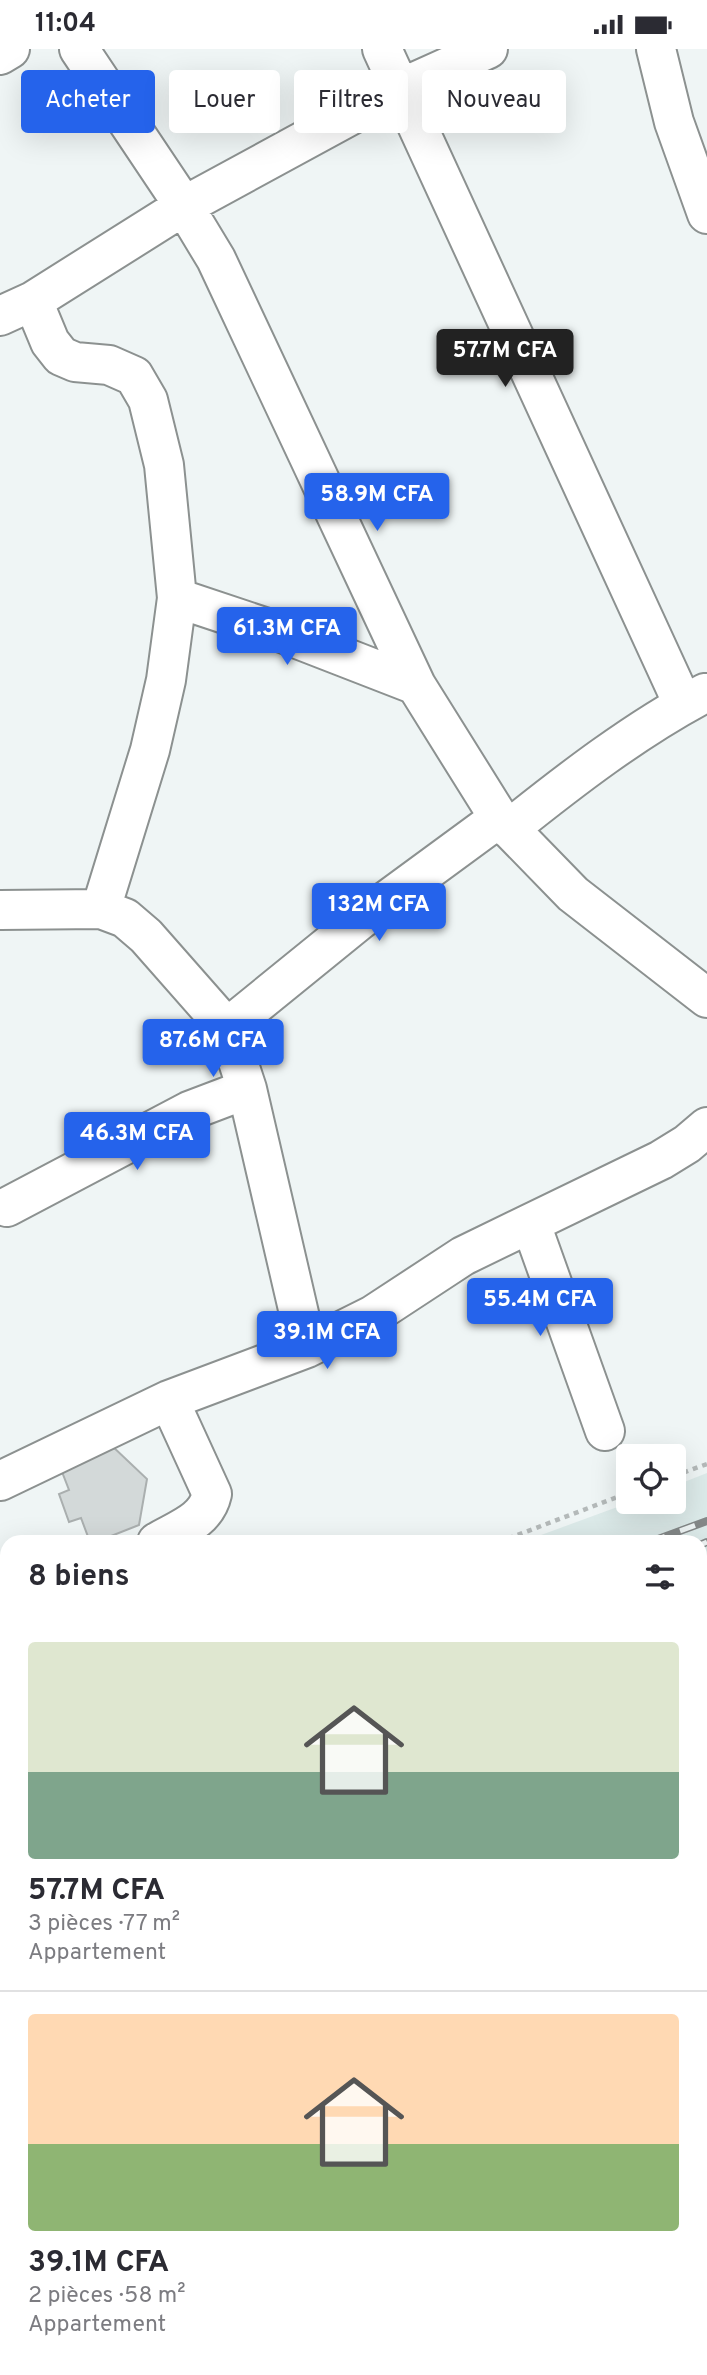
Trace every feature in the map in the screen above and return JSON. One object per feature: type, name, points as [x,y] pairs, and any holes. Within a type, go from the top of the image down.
[{"type":"main road","points":[[0,55],[10,49]]},
{"type":"main road","points":[[79,49],[184,206],[216,259],[416,685],[504,824],[573,894],[707,998]]},
{"type":"main road","points":[[382,49],[391,70]]},
{"type":"main road","points":[[408,85],[488,49]]},
{"type":"main road","points":[[656,49],[674,122],[707,214]]},
{"type":"main road","points":[[227,1028],[360,920],[695,698],[408,108]]},
{"type":"main road","points":[[100,909],[150,750],[166,680],[177,598],[164,465],[148,400],[134,376],[109,365],[75,362],[61,356],[17,308],[184,206],[318,133]]},
{"type":"main road","points":[[177,598],[282,633],[416,685]]},
{"type":"main road","points":[[0,910],[100,909],[125,918],[136,925],[227,1028],[247,1090],[307,1348]]},
{"type":"main road","points":[[7,1207],[189,1111],[247,1090]]},
{"type":"main road","points":[[0,1481],[169,1400],[307,1348],[373,1315],[463,1256],[662,1160],[707,1127]]},
{"type":"main road","points":[[531,1224],[605,1431]]},
{"type":"main road","points":[[169,1400],[212,1494],[209,1508],[198,1519],[169,1535]]},
{"type":"path","points":[[686,1472],[707,1464]]},
{"type":"path","points":[[517,1535],[616,1498]]},
{"type":"shaded area","points":[[707,1473],[707,1535],[541,1535],[616,1508],[616,1514],[686,1514],[686,1481]]},
{"type":"building","points":[[110,1444],[147,1479],[139,1525],[114,1535],[87,1535],[81,1518],[69,1522],[59,1494],[69,1490],[59,1464]]},
{"type":"railway","points":[[669,1535],[707,1521]]}]
